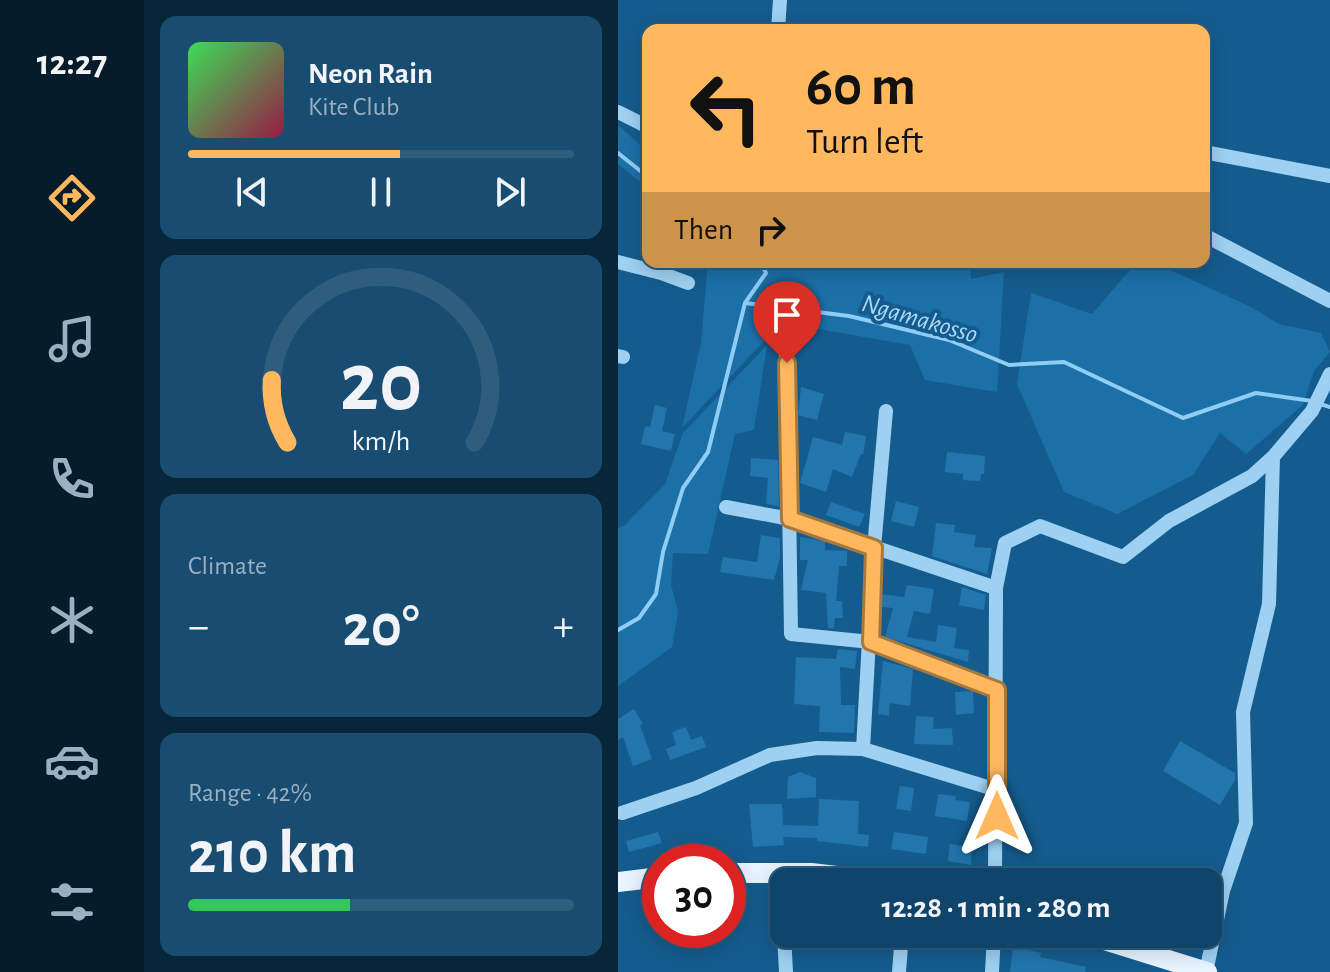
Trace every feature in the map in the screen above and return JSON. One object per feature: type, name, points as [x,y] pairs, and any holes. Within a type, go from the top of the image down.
[{"type":"main road","points":[[746,873],[770,873]]},
{"type":"main road","points":[[618,882],[642,879]]},
{"type":"main road","points":[[1130,948],[1206,972]]},
{"type":"street","points":[[778,24],[780,0]]},
{"type":"street","points":[[618,112],[642,124]]},
{"type":"street","points":[[1210,153],[1330,176]]},
{"type":"street","points":[[1210,238],[1330,301]]},
{"type":"street","points":[[618,262],[688,283]]},
{"type":"street","points":[[783,333],[787,363],[791,634],[871,642],[997,690]]},
{"type":"street","points":[[995,868],[996,588],[1005,543],[1040,526],[1123,557],[1169,521],[1252,476],[1273,457],[1312,411],[1327,381]]},
{"type":"street","points":[[863,749],[874,548],[886,411]]},
{"type":"street","points":[[1206,972],[1223,891],[1246,823],[1243,712],[1269,604],[1273,457]]},
{"type":"street","points":[[726,507],[790,519],[996,588]]},
{"type":"street","points":[[622,813],[696,788],[770,755],[817,748],[863,749],[997,790]]},
{"type":"street","points":[[785,948],[786,972]]},
{"type":"street","points":[[899,972],[901,948]]},
{"type":"street","points":[[992,972],[993,948]]},
{"type":"shaded area","points":[[618,125],[642,147],[642,183],[618,164]]},
{"type":"shaded area","points":[[707,268],[970,268],[971,279],[1004,272],[997,392],[925,380],[910,345],[790,324],[766,339],[682,428],[701,343]]},
{"type":"shaded area","points":[[1132,268],[1166,268],[1253,308],[1279,324],[1321,333],[1330,352],[1314,371],[1303,405],[1246,454],[1220,433],[1193,475],[1117,514],[1064,492],[1017,384],[1031,293],[1092,314]]},
{"type":"shaded area","points":[[767,345],[754,430],[735,434],[708,554],[673,553],[671,585],[678,612],[672,647],[618,686],[618,528],[624,526],[665,484],[683,433]]},
{"type":"building","points":[[801,387],[824,394],[817,420],[798,415]]},
{"type":"building","points":[[655,405],[667,408],[662,431],[675,434],[671,451],[641,444],[645,426],[650,427]]},
{"type":"building","points":[[845,432],[866,436],[863,455],[852,477],[833,469],[826,492],[800,483],[813,437],[842,445]]},
{"type":"building","points":[[947,452],[985,456],[984,474],[981,474],[980,481],[963,480],[963,474],[945,472]]},
{"type":"building","points":[[751,458],[778,460],[779,506],[766,504],[768,478],[750,476]]},
{"type":"building","points":[[896,501],[919,507],[914,527],[891,521]]},
{"type":"building","points":[[831,502],[865,514],[859,527],[826,515]]},
{"type":"building","points":[[936,523],[955,525],[954,532],[976,535],[974,547],[992,548],[987,574],[932,556]]},
{"type":"building","points":[[761,535],[780,538],[780,558],[774,580],[720,572],[723,557],[757,562]]},
{"type":"building","points":[[800,537],[825,541],[825,550],[847,551],[847,566],[839,566],[836,601],[842,601],[843,618],[835,618],[834,628],[828,628],[826,593],[801,590],[808,560],[800,560]]},
{"type":"building","points":[[907,585],[934,589],[930,614],[914,611],[907,637],[936,642],[938,625],[957,628],[954,648],[969,650],[968,662],[885,637],[893,608],[881,607],[881,594],[904,597]]},
{"type":"building","points":[[962,587],[986,595],[984,610],[959,605]]},
{"type":"building","points":[[838,649],[857,651],[855,669],[840,667],[841,705],[855,705],[854,733],[819,732],[820,706],[794,704],[796,657],[836,659]]},
{"type":"building","points":[[883,661],[913,669],[910,706],[890,703],[889,716],[878,714]]},
{"type":"building","points":[[973,691],[974,713],[956,715],[955,692]]},
{"type":"building","points":[[634,709],[643,724],[640,725],[652,759],[633,766],[623,737],[618,740],[618,719]]},
{"type":"building","points":[[916,716],[934,717],[933,729],[952,728],[953,745],[914,744]]},
{"type":"building","points":[[686,727],[691,740],[702,736],[706,747],[670,760],[666,749],[676,745],[672,732]]},
{"type":"building","points":[[1180,741],[1235,773],[1235,780],[1220,805],[1163,771]]},
{"type":"building","points":[[800,772],[816,778],[816,797],[787,799],[788,777]]},
{"type":"building","points":[[900,786],[914,788],[911,811],[896,809]]},
{"type":"building","points":[[938,794],[956,796],[955,800],[970,802],[967,821],[935,816]]},
{"type":"building","points":[[819,799],[859,801],[858,834],[869,835],[868,847],[817,841],[817,838],[783,837],[784,845],[753,847],[749,804],[782,804],[783,825],[818,826]]},
{"type":"building","points":[[658,832],[662,843],[642,844],[642,848],[629,852],[626,841]]},
{"type":"building","points":[[894,832],[928,837],[926,854],[891,849]]},
{"type":"building","points":[[950,844],[972,847],[971,865],[948,861]]},
{"type":"building","points":[[1013,948],[1086,967],[1085,972],[1010,972]]},
{"type":"waterway","points":[[618,153],[642,172]]},
{"type":"waterway","points":[[745,303],[766,273],[764,268]]},
{"type":"waterway","name":"Ngamakosso","points":[[618,630],[639,618],[656,594],[663,552],[683,488],[708,452],[745,303],[849,316],[949,340],[1009,365],[1064,362],[1183,418],[1256,393],[1312,401]]},
{"type":"waterway","name":"Ngamakosso","points":[[1320,404],[1330,407]]},
{"type":"route","points":[[787,363],[790,519],[874,548],[871,642],[997,690],[997,816]]}]
